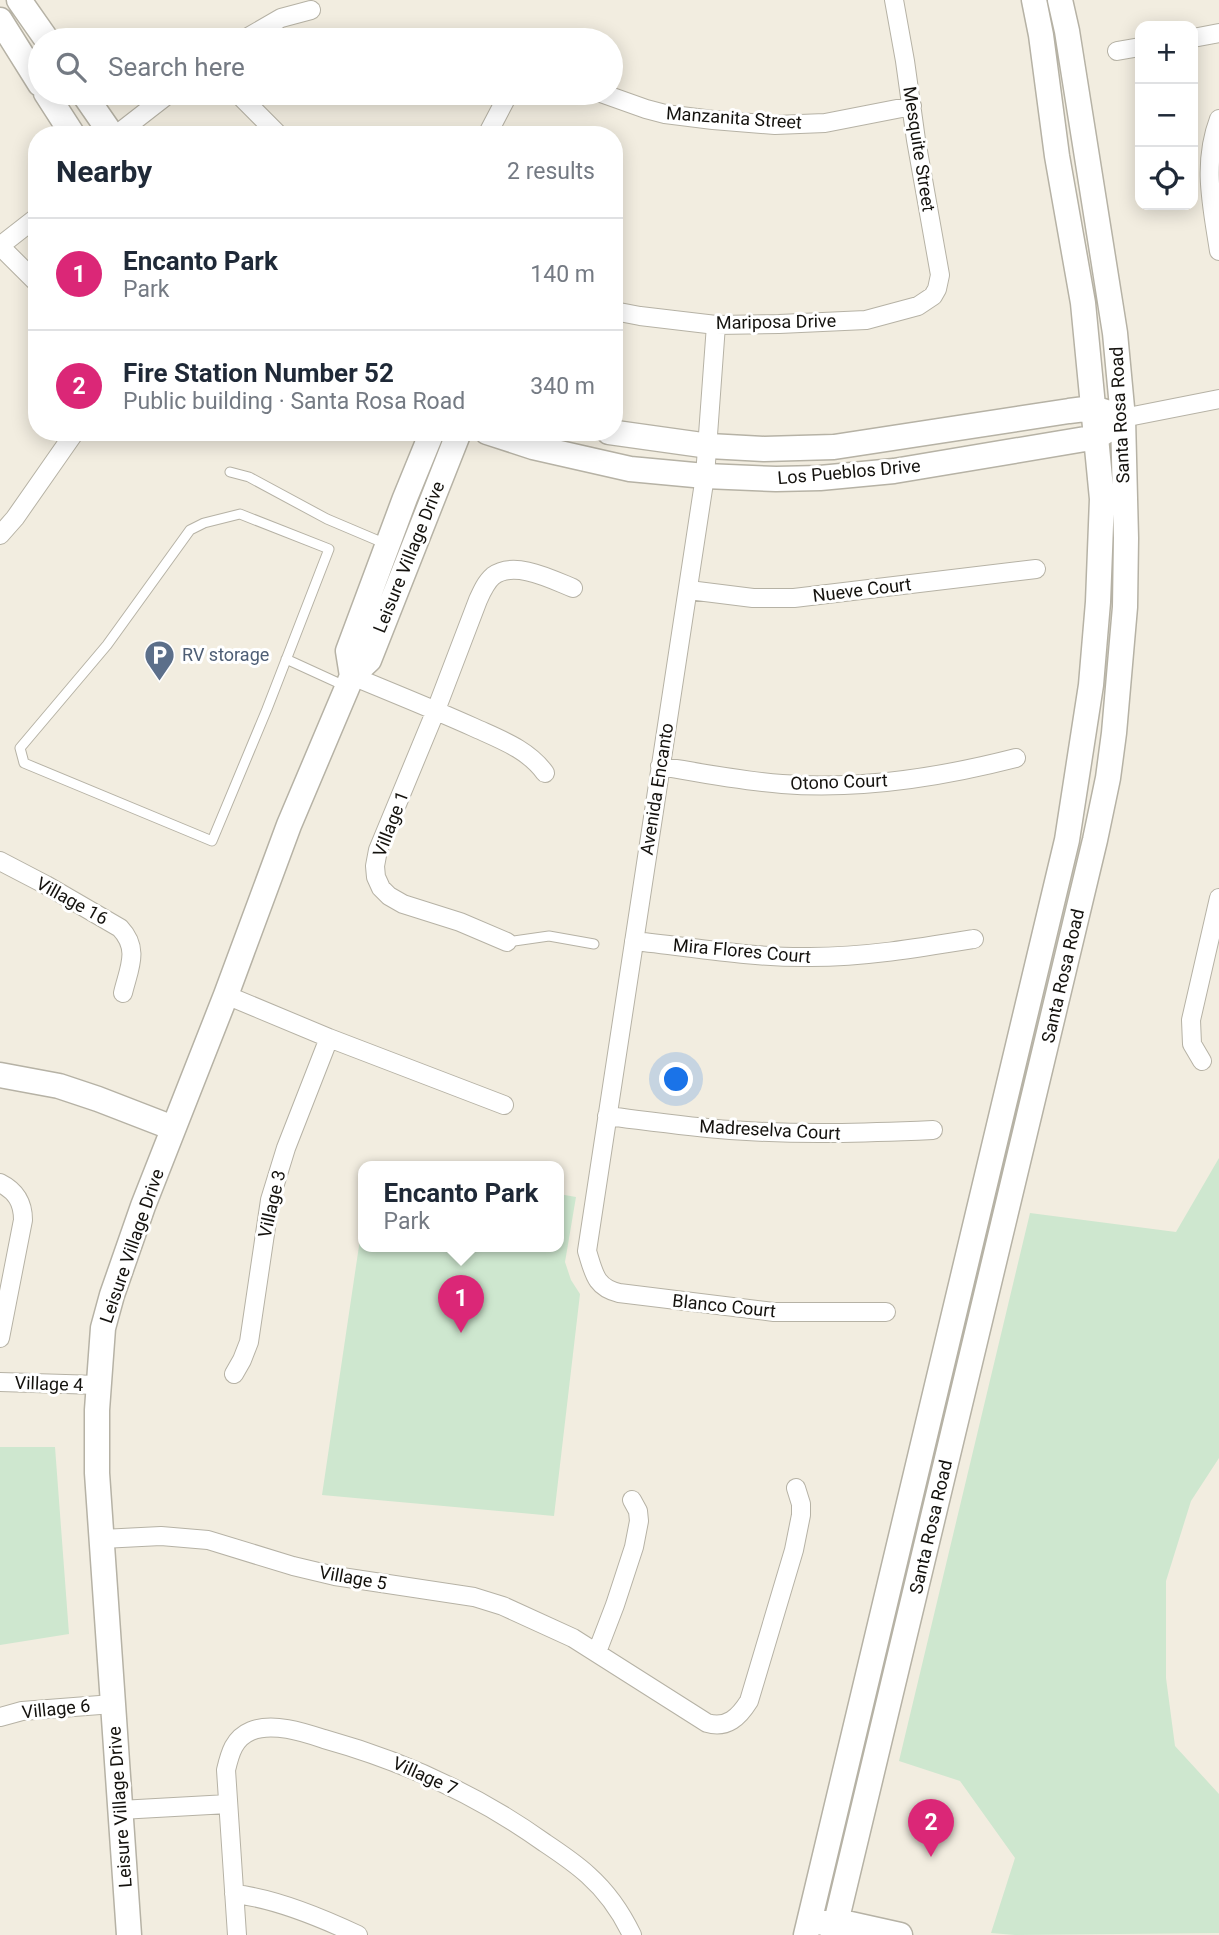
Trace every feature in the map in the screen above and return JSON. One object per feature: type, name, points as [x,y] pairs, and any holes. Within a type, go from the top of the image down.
[{"type":"main road","points":[[19,0],[39,28]]},
{"type":"main road","name":"Santa Rosa Road","points":[[821,1930],[1067,840],[1091,685],[1102,499],[1097,438],[1083,303],[1057,156],[1034,0]]},
{"type":"main road","name":"Santa Rosa Road","points":[[821,1930],[1092,854],[1108,778],[1125,607],[1123,418],[1115,333],[1060,0]]},
{"type":"main road","points":[[0,20],[28,65]]},
{"type":"main road","points":[[54,105],[67,126]]},
{"type":"main road","points":[[92,105],[107,126]]},
{"type":"main road","name":"Los Pueblos Drive","points":[[623,434],[709,446],[764,449],[834,447],[1093,408],[1123,418]]},
{"type":"main road","name":"Los Pueblos Drive","points":[[515,441],[630,469],[705,477],[820,478],[894,471],[1097,438],[1123,418]]},
{"type":"main road","name":"Leisure Village Drive","points":[[129,1935],[96,1451],[103,1328],[112,1295],[173,1128],[289,825],[350,682],[369,660],[399,549],[405,498],[428,441]]},
{"type":"main road","name":"Leisure Village Drive","points":[[399,549],[428,508],[455,441]]},
{"type":"main road","points":[[405,498],[428,508]]},
{"type":"main road","points":[[0,1075],[78,1092],[173,1128]]},
{"type":"main road","points":[[821,1930],[900,1935]]},
{"type":"street","name":"Mesquite Street","points":[[894,0],[940,275],[933,296]]},
{"type":"street","points":[[264,28],[281,18],[311,10]]},
{"type":"street","points":[[1198,37],[1219,33]]},
{"type":"street","points":[[1117,51],[1135,48]]},
{"type":"street","name":"Manzanita Street","points":[[623,101],[665,114],[775,125],[825,123],[912,106]]},
{"type":"street","points":[[126,126],[154,105]]},
{"type":"street","points":[[249,105],[270,126]]},
{"type":"street","points":[[492,126],[503,105]]},
{"type":"street","points":[[1219,119],[1210,148],[1209,173],[1219,251]]},
{"type":"street","points":[[28,224],[0,246],[28,275]]},
{"type":"street","name":"Mariposa Drive","points":[[623,313],[716,325],[866,320],[918,306],[933,296]]},
{"type":"street","name":"Avenida Encanto","points":[[587,1251],[705,477],[716,325]]},
{"type":"street","name":"Los Pueblos Drive","points":[[1123,418],[1219,399]]},
{"type":"street","points":[[0,536],[7,513],[67,441]]},
{"type":"street","name":"Village 1","points":[[507,942],[389,897],[376,877],[375,866],[378,850],[478,600],[490,579],[505,570],[516,569],[547,577],[573,588]]},
{"type":"street","name":"Nueve Court","points":[[689,590],[752,598],[794,598],[1036,569]]},
{"type":"street","points":[[350,682],[436,710],[517,748],[530,756],[545,773]]},
{"type":"street","name":"Otono Court","points":[[660,766],[785,785],[844,784],[881,783],[960,771],[1016,758]]},
{"type":"street","name":"Village 16","points":[[0,861],[120,928],[131,945],[132,955],[122,993]]},
{"type":"street","points":[[1202,1061],[1192,1044],[1191,1020],[1219,898]]},
{"type":"street","name":"Mira Flores Court","points":[[634,941],[809,958],[886,954],[974,939]]},
{"type":"street","points":[[226,995],[328,1038],[504,1105]]},
{"type":"street","name":"Village 3","points":[[234,1374],[249,1342],[270,1200],[286,1148],[328,1038]]},
{"type":"street","name":"Madreselva Court","points":[[607,1116],[726,1130],[771,1132],[835,1134],[933,1130]]},
{"type":"street","points":[[0,1183],[13,1191],[19,1200],[23,1220],[0,1338]]},
{"type":"street","name":"Blanco Court","points":[[587,1251],[596,1278],[603,1287],[620,1293],[774,1312],[886,1312]]},
{"type":"street","name":"Village 4","points":[[0,1382],[98,1385]]},
{"type":"street","name":"Village 5","points":[[102,1539],[161,1536],[199,1538],[335,1576],[474,1597],[532,1618],[573,1638],[713,1725],[733,1720],[749,1700],[794,1550],[801,1515],[796,1488]]},
{"type":"street","points":[[597,1653],[634,1547],[639,1521],[638,1511],[632,1500]]},
{"type":"street","name":"Village 6","points":[[0,1717],[22,1711],[113,1703]]},
{"type":"street","name":"Village 7","points":[[237,1935],[226,1770],[235,1743],[244,1735],[253,1730],[275,1728],[339,1743],[390,1760],[459,1790],[530,1832],[574,1863],[599,1886],[619,1910],[632,1935]]},
{"type":"street","points":[[120,1810],[228,1804]]},
{"type":"street","points":[[234,1894],[259,1898],[358,1935]]},
{"type":"lane","points":[[230,472],[249,477],[327,519],[399,549]]},
{"type":"lane","points":[[240,514],[330,549],[286,659],[212,841],[24,763],[20,748],[107,645],[190,530],[204,523],[240,514]]},
{"type":"lane","points":[[286,659],[350,682]]},
{"type":"lane","points":[[507,942],[549,936],[594,944]]},
{"type":"green space","points":[[1219,1158],[1219,1458],[1191,1501],[1166,1581],[1166,1678],[1175,1746],[1219,1794],[1219,1933],[991,1933],[1015,1858],[960,1781],[899,1761],[1030,1213],[1176,1232]]},
{"type":"green space","points":[[564,1195],[576,1197],[565,1262],[571,1280],[580,1294],[554,1516],[322,1495],[358,1252],[564,1252]]},
{"type":"green space","points":[[0,1447],[55,1447],[69,1634],[0,1645]]},
{"type":"place","name":"RV storage","points":[[159,682]]},
{"type":"place","name":"Encanto Park","points":[[461,1333]]},
{"type":"place","name":"Fire Station Number 52","points":[[931,1857]]}]
